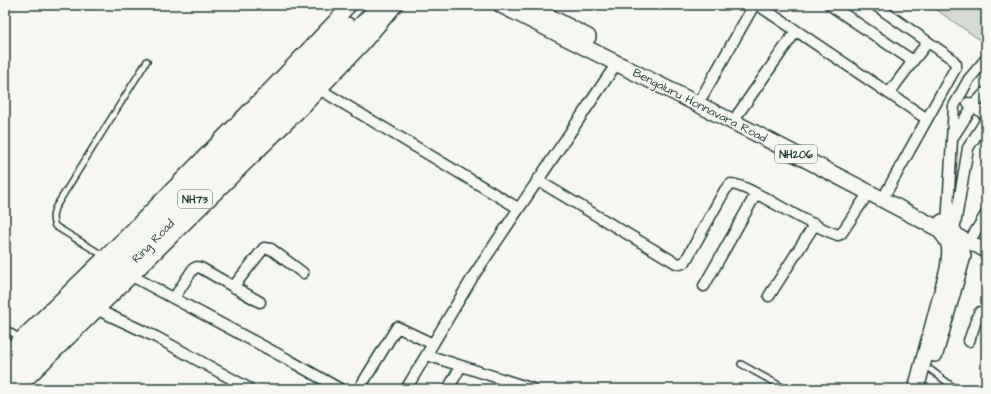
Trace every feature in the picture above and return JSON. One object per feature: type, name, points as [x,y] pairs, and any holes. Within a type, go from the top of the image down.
[{"type":"highway","name":"Ring Road","points":[[59,326],[124,280],[221,163],[276,91],[324,41],[365,5]]},
{"type":"highway","name":"Ring Road","points":[[13,382],[59,326],[109,259],[314,86],[381,5]]},
{"type":"main road","name":"Bengaluru Honnavara Road","points":[[501,5],[937,228],[955,234]]},
{"type":"main road","name":"NH206","points":[[526,5],[887,191],[955,234]]},
{"type":"main road","points":[[916,389],[948,269],[950,253],[949,243],[955,234],[962,244],[963,256],[925,389]]},
{"type":"street","points":[[324,41],[350,5]]},
{"type":"street","points":[[396,5],[362,45],[314,86],[518,208]]},
{"type":"street","points":[[703,95],[754,5]]},
{"type":"street","points":[[758,5],[927,118]]},
{"type":"street","points":[[830,5],[913,62]]},
{"type":"street","points":[[875,5],[928,42],[956,64],[956,67],[887,191]]},
{"type":"street","points":[[738,114],[796,31]]},
{"type":"street","points":[[889,94],[928,42]]},
{"type":"street","points":[[955,234],[952,137],[954,106],[969,79],[986,59]]},
{"type":"street","points":[[406,389],[474,275],[617,63]]},
{"type":"street","points":[[952,137],[971,104],[986,92]]},
{"type":"street","points":[[955,234],[968,148],[985,115],[971,104]]},
{"type":"street","points":[[537,180],[680,264],[684,262],[731,184],[736,184],[833,233],[840,234],[869,192]]},
{"type":"street","points":[[704,286],[756,194]]},
{"type":"street","points":[[955,234],[986,214]]},
{"type":"street","points":[[769,296],[815,224]]},
{"type":"street","points":[[955,234],[986,251]]},
{"type":"street","points":[[233,287],[264,248],[271,249],[303,273]]},
{"type":"street","points":[[5,354],[109,259]]},
{"type":"street","points":[[174,298],[193,269],[197,267],[260,302]]},
{"type":"street","points":[[13,382],[98,310],[124,280],[174,298],[288,359],[340,389]]},
{"type":"street","points":[[98,310],[156,337],[250,389]]},
{"type":"street","points":[[969,341],[978,315],[980,312],[986,312]]},
{"type":"street","points":[[359,389],[397,328],[433,344]]},
{"type":"street","points":[[427,354],[533,389]]},
{"type":"street","points":[[448,389],[461,366]]},
{"type":"lane","points":[[109,259],[55,226],[53,216],[55,208],[147,61]]},
{"type":"lane","points":[[5,328],[21,339]]},
{"type":"lane","points":[[741,364],[786,389]]},
{"type":"lane","points":[[931,370],[956,389]]},
{"type":"shaded area","points":[[937,5],[986,5],[986,44],[934,8]]}]
